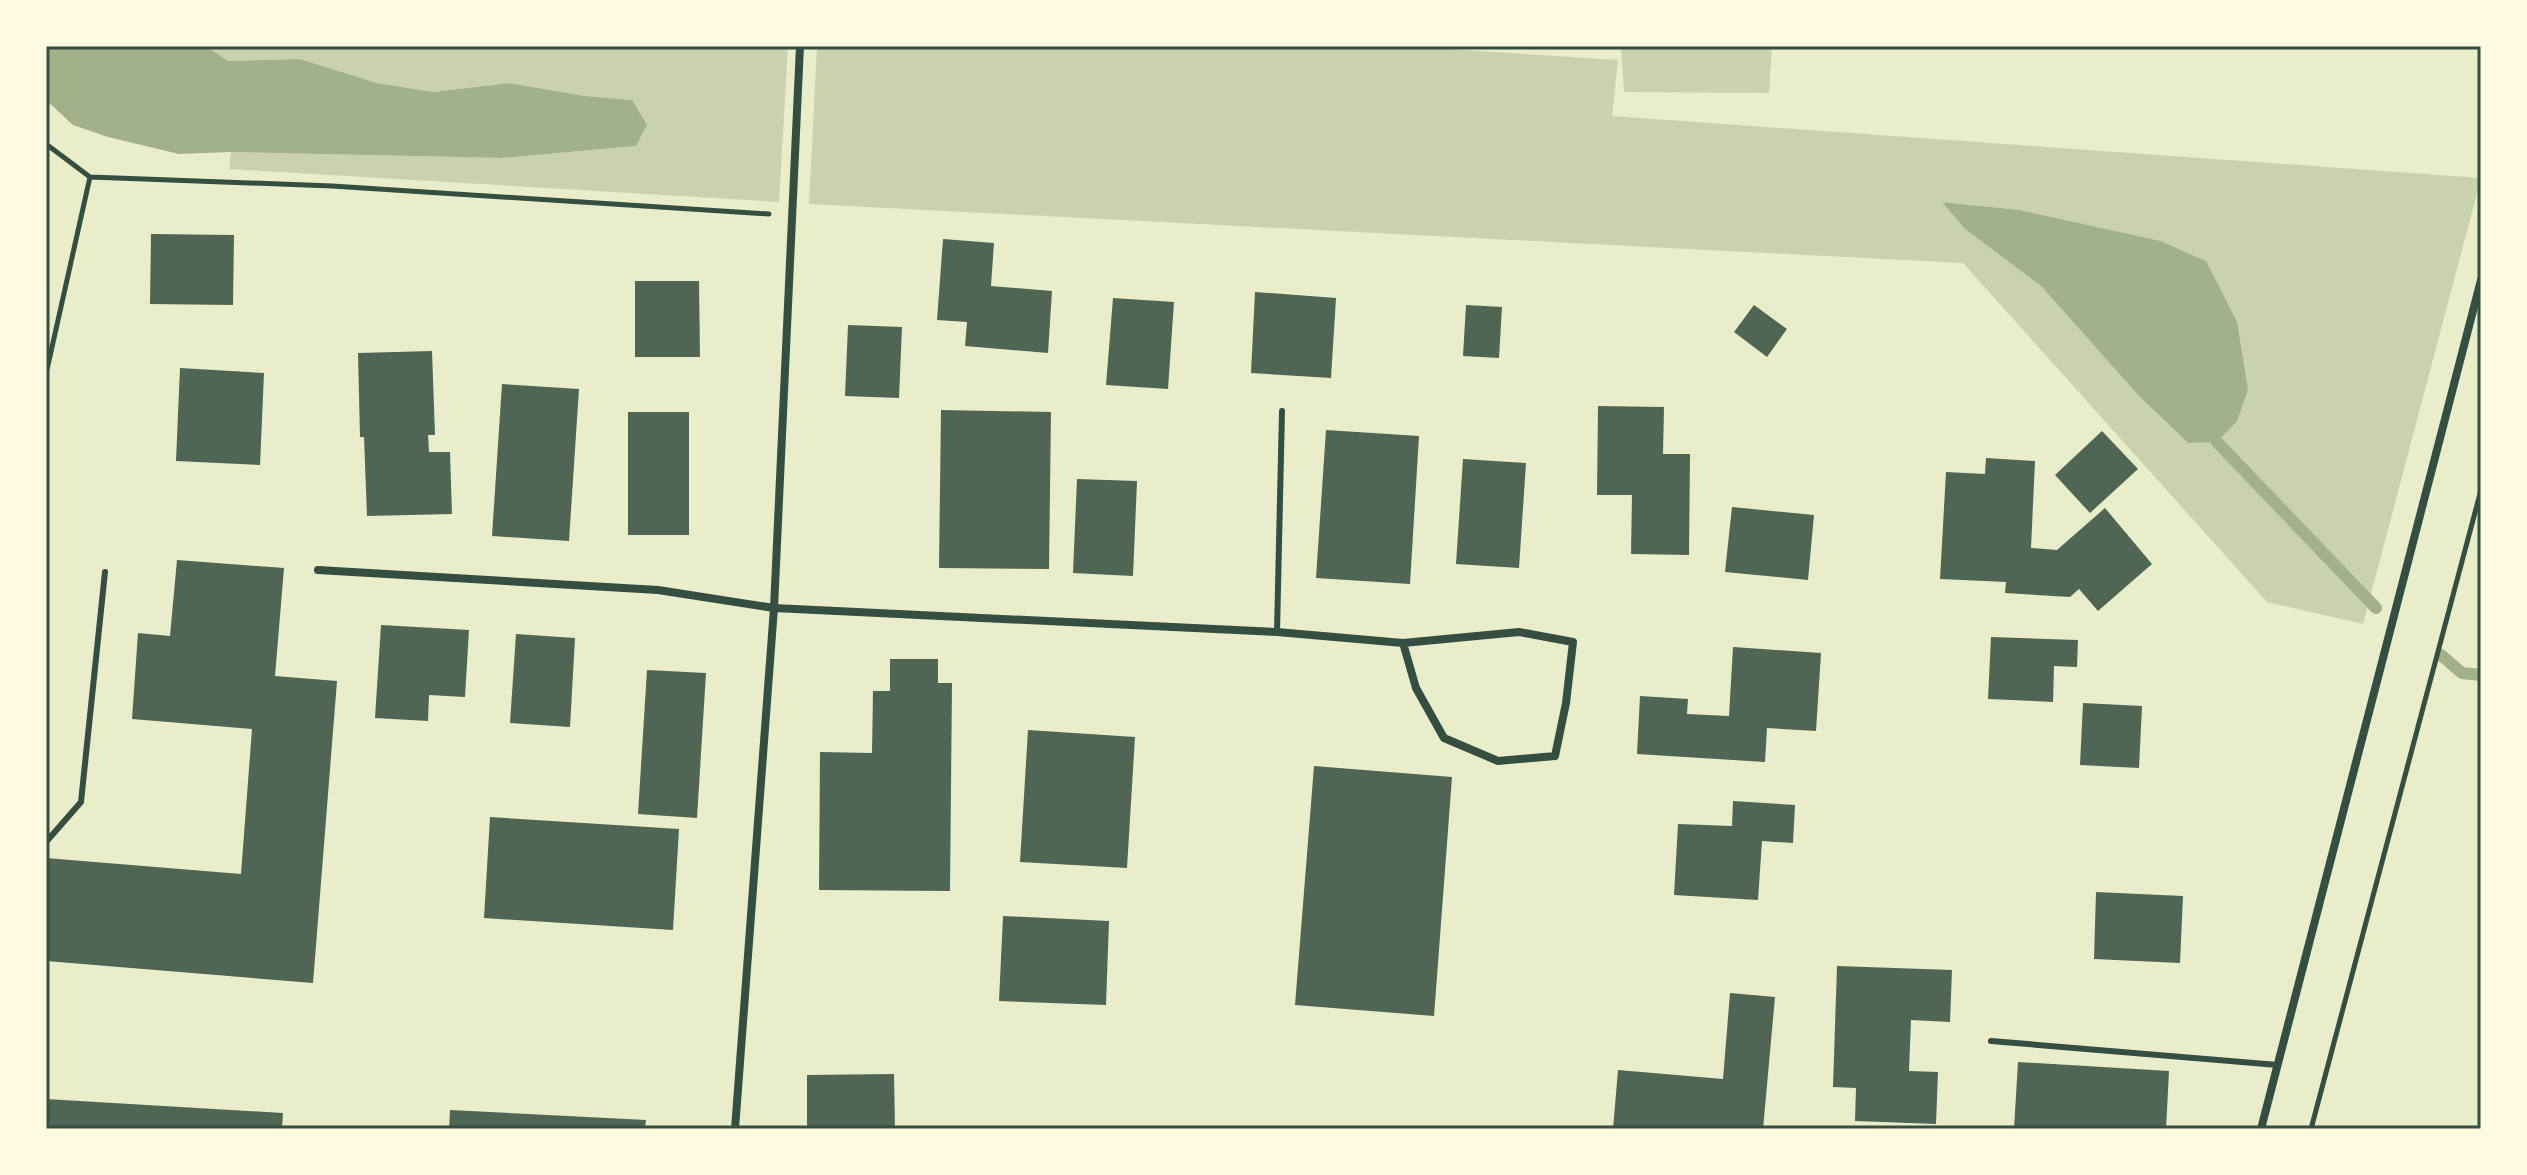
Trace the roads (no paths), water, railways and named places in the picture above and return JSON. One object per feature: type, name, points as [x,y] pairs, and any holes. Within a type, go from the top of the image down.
[{"type":"street","points":[[735,1129],[774,608],[800,46]]},
{"type":"street","points":[[2261,1129],[2481,280]]},
{"type":"street","points":[[318,570],[658,590],[774,608],[1277,632],[1403,643],[1519,632],[1573,642],[1566,703],[1555,756],[1498,761],[1444,738],[1416,688],[1403,643]]},
{"type":"lane","points":[[1277,632],[1282,411]]},
{"type":"lane","points":[[46,842],[81,802],[105,572]]},
{"type":"lane","points":[[1991,1041],[2278,1065]]},
{"type":"waterway","points":[[2217,442],[2376,608]]},
{"type":"waterway","points":[[2441,655],[2462,673],[2481,675]]}]
